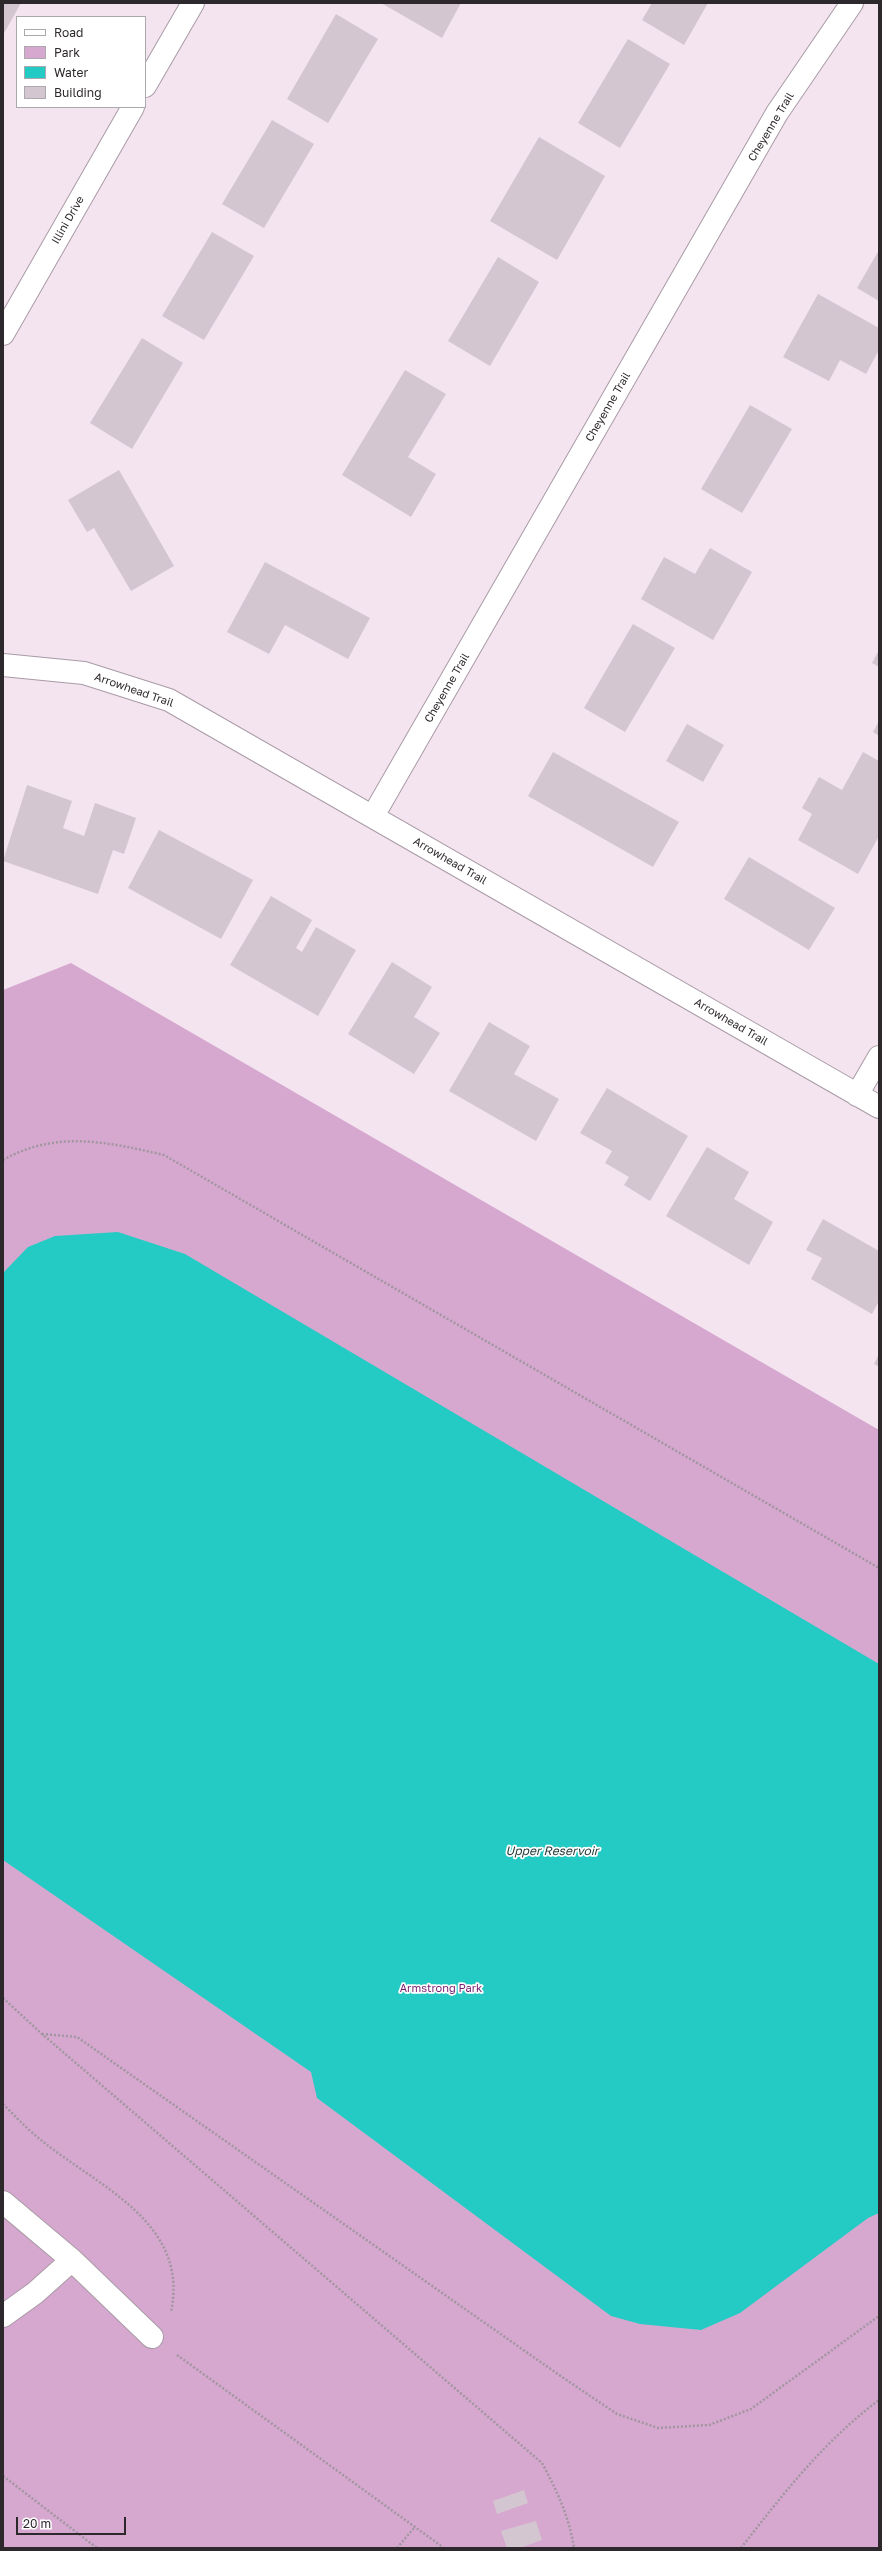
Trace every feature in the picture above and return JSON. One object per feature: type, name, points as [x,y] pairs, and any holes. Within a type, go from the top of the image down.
[{"type":"street","points":[[146,84],[193,3]]},
{"type":"street","name":"Cheyenne Trail","points":[[373,816],[777,113],[852,3]]},
{"type":"street","name":"Illini Drive","points":[[6,321],[132,108]]},
{"type":"street","name":"Arrowhead Trail","points":[[3,665],[84,673],[169,700],[879,1107]]},
{"type":"street","points":[[857,1095],[879,1057]]},
{"type":"street","points":[[3,2203],[72,2260],[152,2337]]},
{"type":"street","points":[[3,2316],[72,2260]]},
{"type":"path","points":[[3,1160],[23,1149],[64,1141],[107,1142],[164,1155],[879,1568]]},
{"type":"path","points":[[3,1998],[42,2034],[542,2463],[564,2507],[570,2524],[574,2548]]},
{"type":"path","points":[[42,2034],[77,2037],[562,2377],[617,2414],[658,2428],[709,2425],[751,2409],[879,2316]]},
{"type":"path","points":[[3,2104],[40,2140],[131,2205],[154,2229],[167,2259],[175,2292],[169,2319],[152,2337],[414,2528],[444,2548]]},
{"type":"path","points":[[741,2548],[800,2473],[851,2421],[879,2400]]},
{"type":"path","points":[[3,2476],[97,2548]]},
{"type":"path","points":[[397,2548],[414,2528]]},
{"type":"green space","name":"Armstrong Park","points":[[71,963],[879,1430],[879,2548],[3,2548],[3,990]]},
{"type":"water","name":"Upper Reservoir","points":[[118,1232],[185,1254],[879,1664],[879,2213],[868,2218],[740,2313],[701,2330],[640,2324],[611,2316],[317,2098],[311,2072],[3,1860],[3,1273],[28,1247],[55,1236]]},
{"type":"building","points":[[3,3],[21,3],[3,35]]},
{"type":"building","points":[[381,3],[461,3],[442,38]]},
{"type":"building","points":[[652,3],[708,3],[684,45],[642,20]]},
{"type":"building","points":[[336,14],[378,39],[328,123],[287,99]]},
{"type":"building","points":[[628,39],[670,64],[620,148],[578,123]]},
{"type":"building","points":[[272,120],[314,144],[264,228],[222,204]]},
{"type":"building","points":[[539,137],[605,176],[557,260],[490,221]]},
{"type":"building","points":[[212,232],[254,256],[204,340],[162,316]]},
{"type":"building","points":[[879,250],[879,301],[857,288]]},
{"type":"building","points":[[498,257],[539,282],[490,366],[448,341]]},
{"type":"building","points":[[818,294],[879,328],[879,350],[866,374],[840,360],[829,381],[783,357]]},
{"type":"building","points":[[142,338],[183,363],[132,449],[90,423]]},
{"type":"building","points":[[405,370],[446,394],[408,457],[436,474],[411,517],[342,475]]},
{"type":"building","points":[[750,405],[792,429],[742,513],[701,489]]},
{"type":"building","points":[[119,470],[174,566],[131,591],[94,528],[87,532],[68,500]]},
{"type":"building","points":[[710,548],[752,572],[713,640],[641,599],[664,557],[695,574]]},
{"type":"building","points":[[265,562],[370,618],[348,659],[285,625],[269,654],[227,632]]},
{"type":"building","points":[[633,624],[675,648],[625,732],[584,708]]},
{"type":"building","points":[[879,650],[879,667],[872,663]]},
{"type":"building","points":[[879,721],[879,736],[873,732]]},
{"type":"building","points":[[687,724],[724,745],[703,782],[666,761]]},
{"type":"building","points":[[553,752],[679,822],[653,867],[528,796]]},
{"type":"building","points":[[863,752],[879,761],[879,836],[858,874],[798,840],[812,814],[802,808],[819,777],[842,790]]},
{"type":"building","points":[[27,785],[72,801],[63,828],[84,836],[95,803],[136,818],[124,854],[113,850],[98,894],[3,861]]},
{"type":"building","points":[[159,830],[253,880],[221,939],[128,888]]},
{"type":"building","points":[[749,857],[835,908],[809,950],[724,899]]},
{"type":"building","points":[[271,896],[312,920],[296,948],[302,952],[316,927],[356,950],[318,1016],[230,965]]},
{"type":"building","points":[[392,962],[432,987],[414,1017],[440,1033],[414,1074],[348,1034]]},
{"type":"building","points":[[489,1022],[530,1046],[514,1074],[559,1099],[536,1141],[449,1091]]},
{"type":"building","points":[[607,1088],[688,1136],[650,1201],[624,1185],[629,1177],[605,1163],[612,1151],[580,1133]]},
{"type":"building","points":[[707,1147],[749,1172],[734,1199],[773,1222],[749,1265],[666,1216]]},
{"type":"building","points":[[823,1219],[879,1251],[879,1301],[872,1314],[811,1279],[822,1258],[806,1250]]},
{"type":"building","points":[[879,1354],[879,1367],[874,1364]]},
{"type":"building","points":[[524,2490],[528,2503],[497,2514],[493,2501]]},
{"type":"building","points":[[536,2521],[542,2540],[520,2548],[507,2548],[501,2531]]}]
